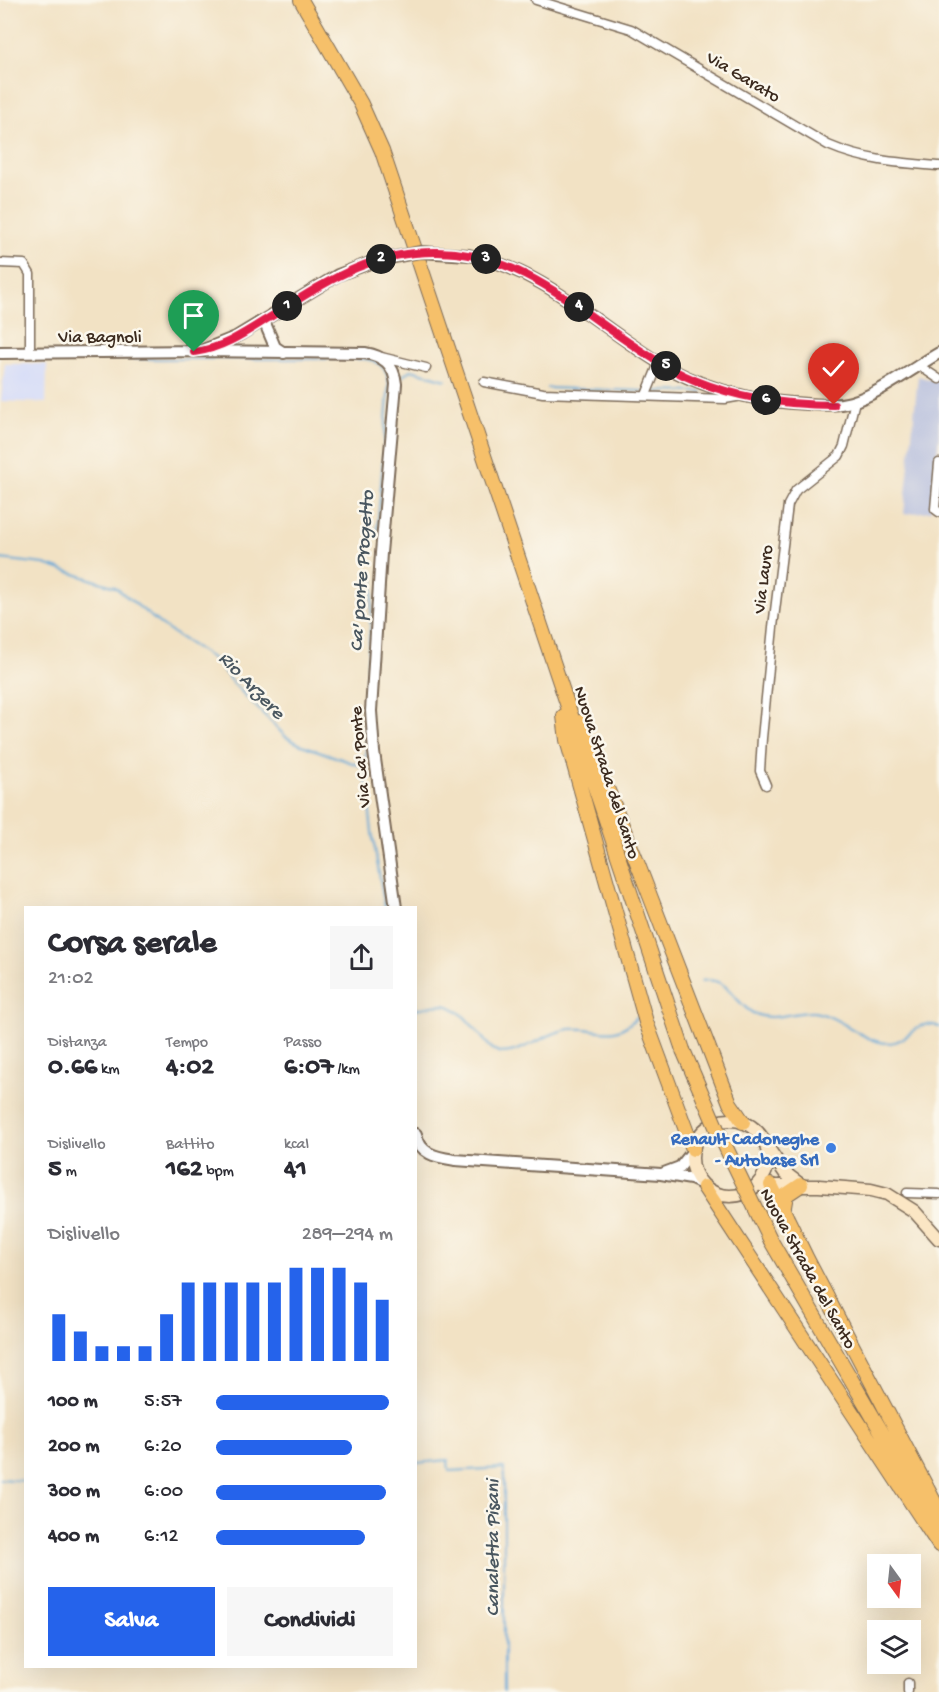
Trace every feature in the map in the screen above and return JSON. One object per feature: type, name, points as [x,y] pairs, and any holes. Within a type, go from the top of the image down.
[{"type":"highway","name":"Nuova Strada del Santo","points":[[301,0],[361,104],[382,151],[683,1050],[725,1147],[771,1241],[939,1531]]},
{"type":"highway","points":[[559,681],[586,734],[726,1093],[742,1122]]},
{"type":"highway","points":[[559,681],[567,740],[603,872],[646,1022],[693,1150]]},
{"type":"highway","points":[[703,1185],[939,1545]]},
{"type":"highway","points":[[771,1185],[939,1510]]},
{"type":"highway","points":[[783,1212],[786,1195],[801,1185]]},
{"type":"main road","points":[[801,1185],[785,1173],[755,1129],[742,1122],[725,1121],[708,1127],[696,1141],[693,1150],[693,1169],[703,1185],[721,1196],[730,1196],[748,1192],[756,1187],[771,1185],[871,1190],[887,1194],[914,1211],[939,1239]]},
{"type":"main road","points":[[756,1187],[768,1162],[766,1146]]},
{"type":"main road","points":[[766,1170],[771,1185]]},
{"type":"street","name":"Via Garato","points":[[536,0],[631,29],[828,145],[852,155],[883,161],[939,166]]},
{"type":"street","points":[[285,353],[275,347],[264,321],[338,275],[375,261],[420,252],[469,255],[496,262],[531,276],[560,293],[659,363],[676,372],[742,396],[787,403],[823,405],[855,401],[939,353]]},
{"type":"street","points":[[0,263],[24,264],[30,274],[30,353]]},
{"type":"street","name":"Via Bagnoli","points":[[201,351],[227,342],[264,321]]},
{"type":"street","name":"Via Bagnoli","points":[[0,353],[201,351],[365,353],[426,368]]},
{"type":"street","points":[[380,356],[391,366],[395,377]]},
{"type":"street","points":[[646,395],[659,363]]},
{"type":"street","points":[[395,377],[403,366],[409,364]]},
{"type":"street","points":[[918,365],[939,379]]},
{"type":"street","name":"Via Ca' Ponte","points":[[395,377],[371,711],[374,752],[396,906]]},
{"type":"street","points":[[484,382],[543,393],[725,399],[742,396]]},
{"type":"street","name":"Via Lauro","points":[[766,785],[760,771],[761,749],[772,627],[788,505],[796,490],[839,456],[847,436],[855,401]]},
{"type":"street","points":[[939,463],[935,501],[935,509],[939,512]]},
{"type":"street","points":[[418,1148],[435,1156],[455,1160],[661,1174],[691,1179],[703,1185]]},
{"type":"street","points":[[661,1174],[680,1167],[693,1150]]},
{"type":"street","points":[[907,1193],[939,1194]]},
{"type":"shaded area","points":[[5,364],[47,364],[46,403],[1,401]]},
{"type":"shaded area","points":[[918,376],[939,382],[939,436],[931,511],[904,514]]},
{"type":"waterway","points":[[51,359],[365,359],[378,363],[386,373],[389,383],[377,534]]},
{"type":"waterway","points":[[403,376],[410,370],[446,380]]},
{"type":"waterway","points":[[547,388],[645,391]]},
{"type":"waterway","points":[[651,391],[702,392]]},
{"type":"waterway","name":"Rio Arzere","points":[[0,559],[44,564],[115,587],[165,628],[215,660],[231,681],[286,737],[299,744],[361,766],[365,770],[372,832],[385,906]]},
{"type":"waterway","name":"Ca' ponte Progetto","points":[[365,770],[364,708],[374,576]]},
{"type":"waterway","name":"Rio Arzere","points":[[701,981],[718,982],[746,1008],[761,1016],[776,1017],[813,1012],[830,1017],[876,1041],[896,1042],[922,1026],[939,1027]]},
{"type":"waterway","name":"Rio Arzere","points":[[417,1009],[449,1006],[465,1017],[491,1048],[505,1053],[564,1030],[584,1029],[610,1032],[619,1030],[637,1017]]},
{"type":"waterway","name":"Canaletta Pisani","points":[[417,1463],[448,1460],[449,1471],[504,1468],[504,1692]]},
{"type":"waterway","points":[[0,1479],[24,1481]]},
{"type":"place","name":"Renault Cadoneghe - Autobase Srl","points":[[831,1148]]},
{"type":"route","points":[[194,352],[227,342],[321,285],[354,268],[406,254],[452,253],[496,262],[531,276],[560,293],[639,350],[676,372],[742,396],[787,403],[834,405]]}]
